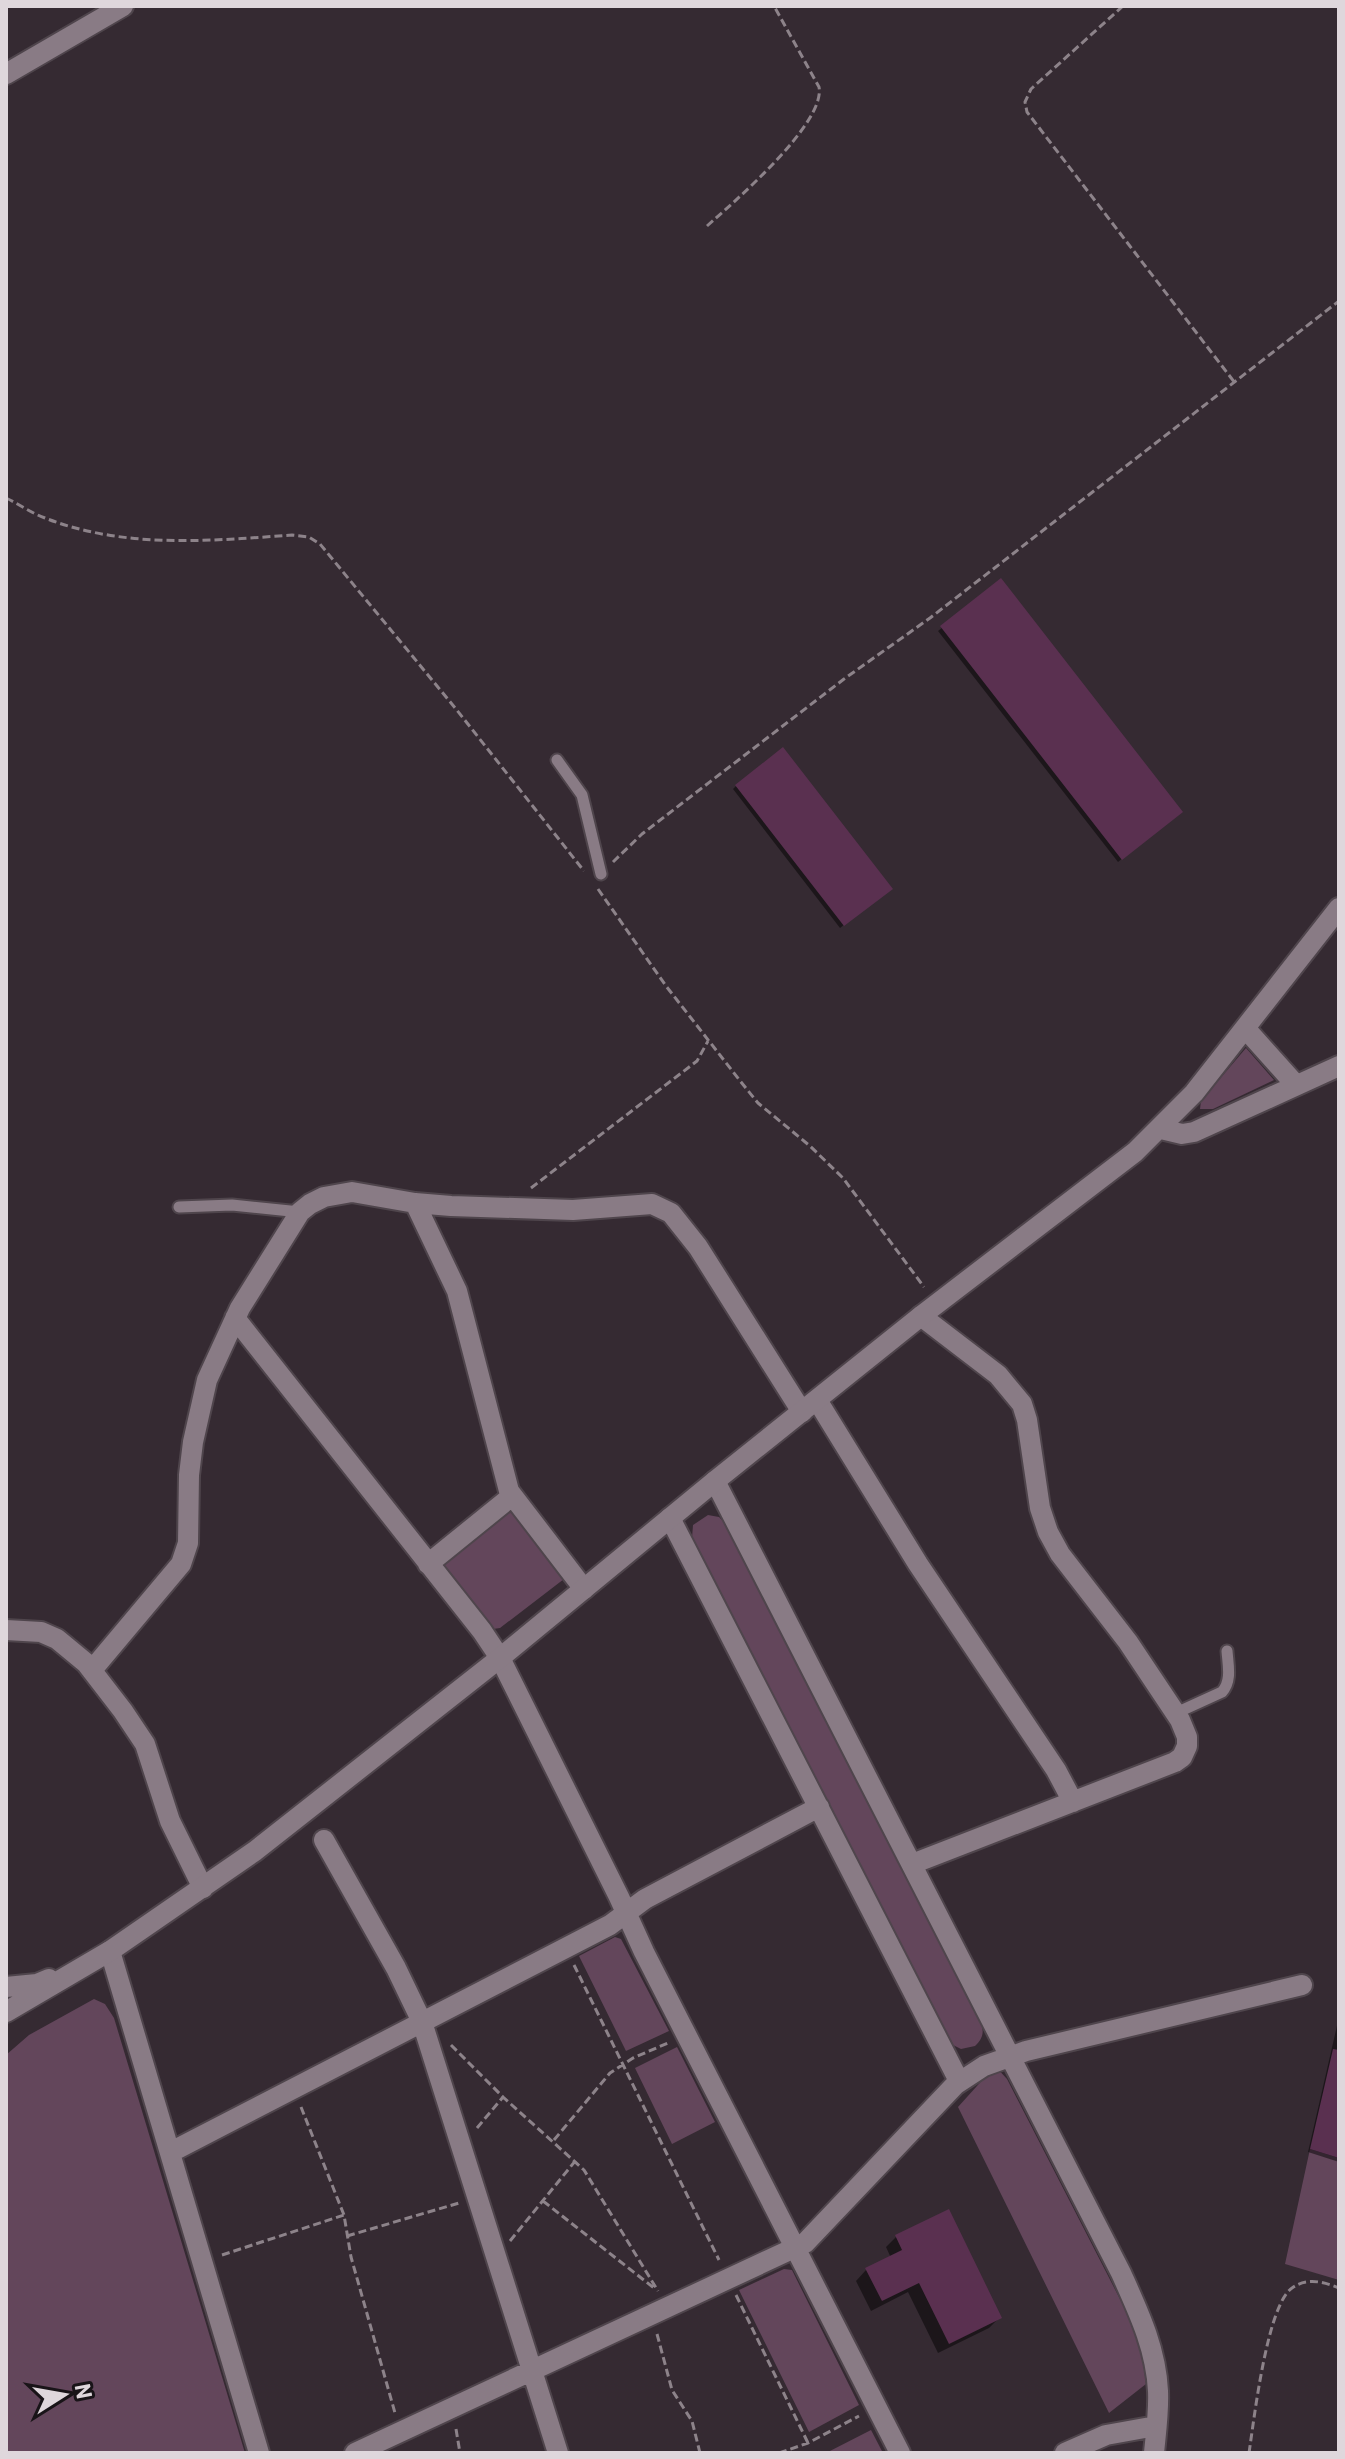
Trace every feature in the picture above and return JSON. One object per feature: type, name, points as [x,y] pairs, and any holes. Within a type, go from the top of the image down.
[{"type":"street","points":[[6,74],[123,6]]},
{"type":"street","points":[[6,2012],[110,1951],[203,1888],[303,1814],[929,1310],[1078,1197],[1161,1129],[1194,1093],[1339,908]]},
{"type":"street","points":[[1245,1028],[1296,1085]]},
{"type":"street","points":[[1161,1129],[1182,1134],[1194,1132],[1339,1066]]},
{"type":"street","points":[[92,1670],[173,1575],[185,1555],[190,1513],[189,1475],[198,1414],[207,1380],[235,1318],[300,1212],[324,1197],[352,1192],[415,1203],[573,1210],[647,1204],[671,1213],[698,1247],[918,1564],[1056,1770],[1073,1802]]},
{"type":"street","points":[[415,1203],[457,1291],[512,1496],[584,1589]]},
{"type":"street","points":[[912,1864],[1181,1758],[1187,1737],[1176,1713],[1128,1642],[1053,1543],[1040,1508],[1027,1420],[1018,1397],[929,1310]]},
{"type":"street","points":[[235,1318],[500,1658],[686,2035],[900,2453]]},
{"type":"street","points":[[715,1481],[1121,2273],[1145,2328],[1156,2374],[1154,2453]]},
{"type":"street","points":[[428,1564],[512,1496]]},
{"type":"street","points":[[670,1518],[959,2081]]},
{"type":"street","points":[[6,1630],[30,1630],[51,1636],[67,1646],[92,1670],[145,1744],[170,1821],[203,1888]]},
{"type":"street","points":[[171,2152],[565,1947],[626,1914],[660,1891],[819,1807]]},
{"type":"street","points":[[324,1840],[396,1968],[422,2022],[558,2453]]},
{"type":"street","points":[[110,1951],[259,2453]]},
{"type":"street","points":[[6,1987],[37,1984],[79,1967]]},
{"type":"street","points":[[355,2453],[532,2371],[658,2305],[729,2280],[795,2249],[814,2236],[959,2081],[1008,2056],[1302,1985]]},
{"type":"street","points":[[1065,2453],[1106,2435],[1156,2426]]},
{"type":"lane","points":[[557,760],[582,795],[601,874]]},
{"type":"lane","points":[[179,1207],[232,1205],[300,1212]]},
{"type":"lane","points":[[1176,1713],[1226,1687],[1229,1682],[1227,1651]]},
{"type":"path","points":[[707,226],[764,176],[809,118],[821,97],[819,87],[774,6]]},
{"type":"path","points":[[1123,6],[1031,89],[1025,102],[1027,112],[1235,383]]},
{"type":"path","points":[[601,874],[642,834],[844,679],[930,618],[1339,301]]},
{"type":"path","points":[[6,498],[41,517],[60,523],[136,539],[197,541],[292,535],[309,537],[320,544],[593,881],[666,986],[758,1103],[843,1178],[929,1310]]},
{"type":"path","points":[[506,1207],[697,1061],[708,1041]]},
{"type":"path","points":[[565,1947],[808,2443]]},
{"type":"path","points":[[422,2022],[453,2046],[503,2097],[576,2160],[592,2182],[658,2305],[672,2390],[692,2421],[700,2453]]},
{"type":"path","points":[[553,2141],[603,2080],[623,2064],[686,2035]]},
{"type":"path","points":[[294,2089],[344,2215],[400,2432]]},
{"type":"path","points":[[462,2147],[503,2097]]},
{"type":"path","points":[[497,2258],[576,2160]]},
{"type":"path","points":[[347,2236],[478,2197]]},
{"type":"path","points":[[543,2201],[658,2305]]},
{"type":"path","points":[[203,2261],[344,2215]]},
{"type":"path","points":[[1249,2453],[1278,2304],[1291,2288],[1300,2283],[1319,2281],[1339,2288]]},
{"type":"path","points":[[779,2453],[808,2443],[876,2407]]},
{"type":"path","points":[[451,2408],[460,2453]]},
{"type":"shaded area","points":[[1246,1048],[1274,1080],[1213,1109],[1200,1109],[1201,1101]]},
{"type":"shaded area","points":[[511,1511],[564,1579],[500,1628],[493,1629],[444,1565]]},
{"type":"shaded area","points":[[708,1515],[719,1517],[729,1527],[979,2017],[983,2033],[975,2046],[961,2049],[947,2042],[695,1546],[693,1525]]},
{"type":"shaded area","points":[[615,1937],[621,1939],[669,2031],[626,2051],[579,1956]]},
{"type":"shaded area","points":[[94,1999],[105,2004],[114,2018],[245,2453],[6,2453],[6,2055],[29,2035]]},
{"type":"shaded area","points":[[677,2047],[715,2122],[672,2144],[635,2068]]},
{"type":"shaded area","points":[[995,2066],[1007,2079],[1140,2338],[1146,2384],[1109,2413],[958,2107]]},
{"type":"shaded area","points":[[1310,2149],[1339,2158],[1339,2280],[1285,2264]]},
{"type":"shaded area","points":[[784,2269],[792,2270],[859,2405],[809,2432],[739,2290]]},
{"type":"shaded area","points":[[871,2430],[883,2453],[826,2453]]},
{"type":"building","points":[[1001,578],[1183,812],[1122,860],[940,626]]},
{"type":"building","points":[[783,747],[893,889],[844,926],[735,785]]},
{"type":"building","points":[[1333,2049],[1339,2050],[1339,2158],[1310,2149]]},
{"type":"building","points":[[949,2209],[1002,2318],[949,2344],[919,2283],[882,2301],[865,2268],[902,2250],[895,2235]]}]
